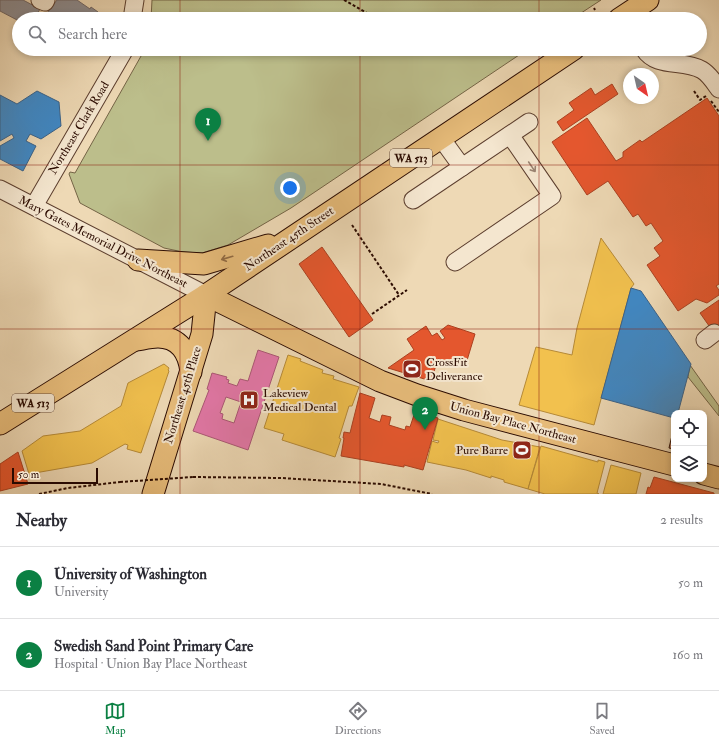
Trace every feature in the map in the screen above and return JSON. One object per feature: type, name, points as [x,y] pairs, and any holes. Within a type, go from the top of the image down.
[{"type":"main road","points":[[631,12],[648,0]]},
{"type":"main road","name":"Northeast 45th Street","points":[[0,424],[206,295],[564,56]]},
{"type":"main road","points":[[138,260],[204,264],[291,237]]},
{"type":"main road","name":"Northeast 45th Place","points":[[153,494],[202,334],[206,295]]},
{"type":"main road","name":"Union Bay Place Northeast","points":[[206,295],[380,381],[417,395],[464,410],[671,464]]},
{"type":"main road","points":[[132,341],[158,337],[169,338],[186,351],[190,361],[191,372]]},
{"type":"main road","points":[[707,475],[719,478]]},
{"type":"street","points":[[40,0],[45,2],[46,0]]},
{"type":"street","points":[[133,12],[135,0]]},
{"type":"street","name":"Northeast Clark Road","points":[[34,206],[121,56]]},
{"type":"street","points":[[650,56],[654,60],[692,66],[701,69],[708,74],[719,89]]},
{"type":"street","points":[[413,200],[529,122]]},
{"type":"street","points":[[455,262],[552,196],[510,135]]},
{"type":"street","points":[[441,138],[462,167]]},
{"type":"street","name":"Mary Gates Memorial Drive Northeast","points":[[0,189],[206,295]]},
{"type":"path","points":[[344,0],[365,12]]},
{"type":"path","points":[[694,91],[700,100],[707,95],[719,112]]},
{"type":"path","points":[[352,225],[399,295]]},
{"type":"path","points":[[372,314],[407,290]]},
{"type":"path","points":[[39,494],[68,488],[120,482],[193,477],[281,478],[381,484],[432,494]]},
{"type":"green space","points":[[152,0],[601,0],[583,12],[151,12]]},
{"type":"green space","points":[[141,56],[518,56],[291,208],[228,245],[202,253],[183,252],[164,248],[80,203],[69,174],[70,172],[75,173]]},
{"type":"green space","points":[[690,365],[719,406],[719,416],[688,377]]},
{"type":"building: Homes","points":[[601,238],[634,284],[631,288],[594,425],[519,405],[536,347],[572,355],[577,328]]},
{"type":"building: Homes","points":[[288,355],[301,359],[300,361],[323,370],[322,373],[334,376],[333,379],[359,387],[352,406],[349,406],[335,457],[282,440],[284,434],[264,428]]},
{"type":"building: Homes","points":[[164,364],[169,368],[169,371],[141,453],[127,449],[128,445],[125,444],[92,463],[29,474],[22,451],[43,436],[80,431],[121,406],[128,383]]},
{"type":"building: Homes","points":[[438,419],[502,440],[540,447],[528,489],[504,482],[504,480],[491,476],[491,478],[466,470],[427,462],[432,441],[438,443],[439,441],[433,440]]},
{"type":"building: Homes","points":[[541,446],[598,462],[598,460],[605,462],[597,493],[599,494],[545,494],[528,489]]},
{"type":"building: Homes","points":[[611,465],[641,473],[636,494],[603,494]]},
{"type":"building: Shops","points":[[612,84],[618,94],[563,131],[557,122],[574,110],[569,103],[591,88],[595,95]]},
{"type":"building: Shops","points":[[707,98],[719,116],[719,284],[716,286],[719,290],[719,295],[707,303],[696,299],[678,311],[647,265],[660,256],[654,248],[663,241],[651,223],[646,226],[638,214],[633,217],[608,181],[587,195],[552,142],[587,118],[616,161],[623,157],[623,152],[640,140],[642,142]]},
{"type":"building: Shops","points":[[322,247],[373,320],[349,337],[299,264]]},
{"type":"building: Shops","points":[[719,300],[719,340],[700,313]]},
{"type":"building: Shops","points":[[448,325],[475,334],[465,367],[438,359],[431,381],[388,368],[414,350],[407,339],[426,326],[432,336],[437,333],[442,340],[445,338],[440,331]]},
{"type":"building: Shops","points":[[360,393],[375,398],[369,418],[380,422],[382,415],[391,417],[389,425],[405,430],[406,426],[410,427],[415,412],[438,418],[423,470],[404,465],[404,467],[341,456],[344,432],[350,433]]},
{"type":"building: Shops","points":[[18,452],[28,484],[0,491],[0,464]]},
{"type":"building: Shops","points":[[654,477],[714,494],[646,494],[648,487],[650,488]]},
{"type":"building: Schools","points":[[37,91],[59,102],[61,126],[41,139],[30,134],[26,141],[36,146],[23,171],[0,159],[0,146],[14,138],[12,134],[0,141],[0,95],[17,104]]},
{"type":"building: Schools","points":[[631,288],[641,291],[691,364],[679,410],[671,410],[671,417],[601,398]]},
{"type":"building: Health","name":"Lakeview Medical Dental","points":[[258,350],[279,357],[248,450],[193,431],[209,390],[207,389],[212,373],[227,377],[226,379],[229,380],[228,383],[237,386],[240,379],[248,381]],"holes":[[[226,397],[241,402],[234,423],[222,419],[223,414],[220,413]]]},
{"type":"building: Industry","points":[[0,0],[23,0],[40,9],[38,12],[12,12],[12,17],[0,11]]},
{"type":"building: Industry","points":[[57,0],[77,0],[90,9],[91,7],[98,12],[48,12]]},
{"type":"place","name":"University of Washington","points":[[208,141]]},
{"type":"place","name":"CrossFit Deliverance","points":[[412,369]]},
{"type":"place","name":"Lakeview Medical Dental","points":[[249,400]]},
{"type":"place","name":"Swedish Sand Point Primary Care","points":[[425,430]]},
{"type":"place","name":"Pure Barre","points":[[522,450]]}]
